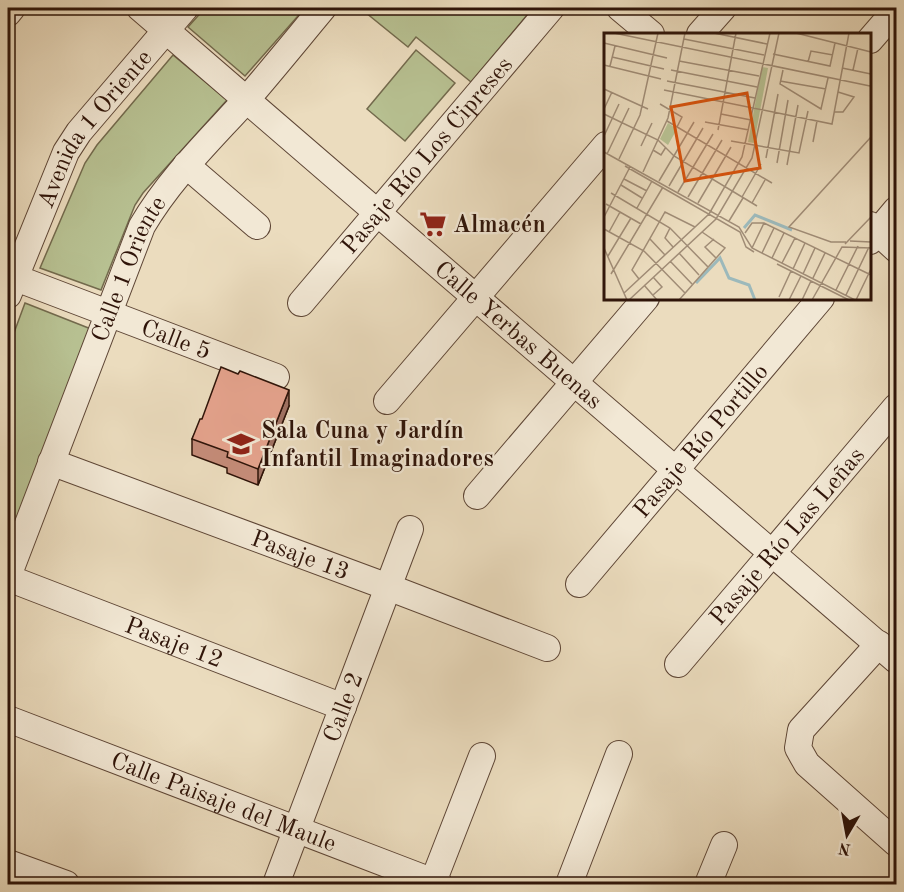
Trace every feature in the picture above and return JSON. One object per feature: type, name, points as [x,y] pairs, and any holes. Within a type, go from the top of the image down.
[{"type":"street","points":[[8,13],[12,8]]},
{"type":"street","name":"Calle Yerbas Buenas","points":[[140,8],[888,652]]},
{"type":"street","name":"Avenida 1 Oriente","points":[[10,283],[66,152],[79,132],[185,8]]},
{"type":"street","name":"Calle 1 Oriente","points":[[8,577],[142,226],[151,210],[186,165],[246,99],[323,8]]},
{"type":"street","name":"Pasaje Río Los Cipreses","points":[[301,303],[551,8]]},
{"type":"street","points":[[620,8],[650,33]]},
{"type":"street","points":[[701,33],[723,8]]},
{"type":"street","points":[[871,39],[897,9]]},
{"type":"street","points":[[387,401],[604,147]]},
{"type":"street","points":[[186,165],[257,226]]},
{"type":"street","points":[[897,210],[872,233],[897,249]]},
{"type":"street","name":"Calle 5","points":[[10,283],[108,313],[276,376]]},
{"type":"street","points":[[477,496],[644,300]]},
{"type":"street","name":"Pasaje Río Portillo","points":[[579,584],[819,300]]},
{"type":"street","name":"Pasaje Río Las Leñas","points":[[678,664],[897,407]]},
{"type":"street","name":"Pasaje 13","points":[[51,462],[547,648]]},
{"type":"street","name":"Calle 2","points":[[276,885],[410,529]]},
{"type":"street","name":"Pasaje 12","points":[[8,577],[343,707]]},
{"type":"street","points":[[888,652],[801,730],[798,748],[807,764],[897,843]]},
{"type":"street","name":"Calle Paisaje del Maule","points":[[8,719],[436,884]]},
{"type":"street","points":[[569,885],[619,754]]},
{"type":"street","points":[[436,884],[482,756]]},
{"type":"street","points":[[708,885],[724,845]]},
{"type":"street","points":[[8,863],[66,885]]},
{"type":"green space","points":[[205,8],[305,8],[245,76],[188,27]]},
{"type":"green space","points":[[360,8],[533,8],[471,82],[416,37],[408,47]]},
{"type":"green space","points":[[416,50],[455,83],[405,141],[367,109]]},
{"type":"green space","points":[[173,55],[227,100],[143,193],[135,205],[101,290],[40,268],[85,163],[97,145]]},
{"type":"green space","points":[[25,303],[91,329],[8,547],[8,349]]},
{"type":"building","points":[[221,367],[238,374],[240,371],[289,390],[258,469],[227,457],[228,452],[192,439],[202,419]]},
{"type":"place","name":"Almacén","points":[[433,224]]},
{"type":"place","name":"Sala Cuna y Jardín Infantil Imaginadores","points":[[241,444]]}]
